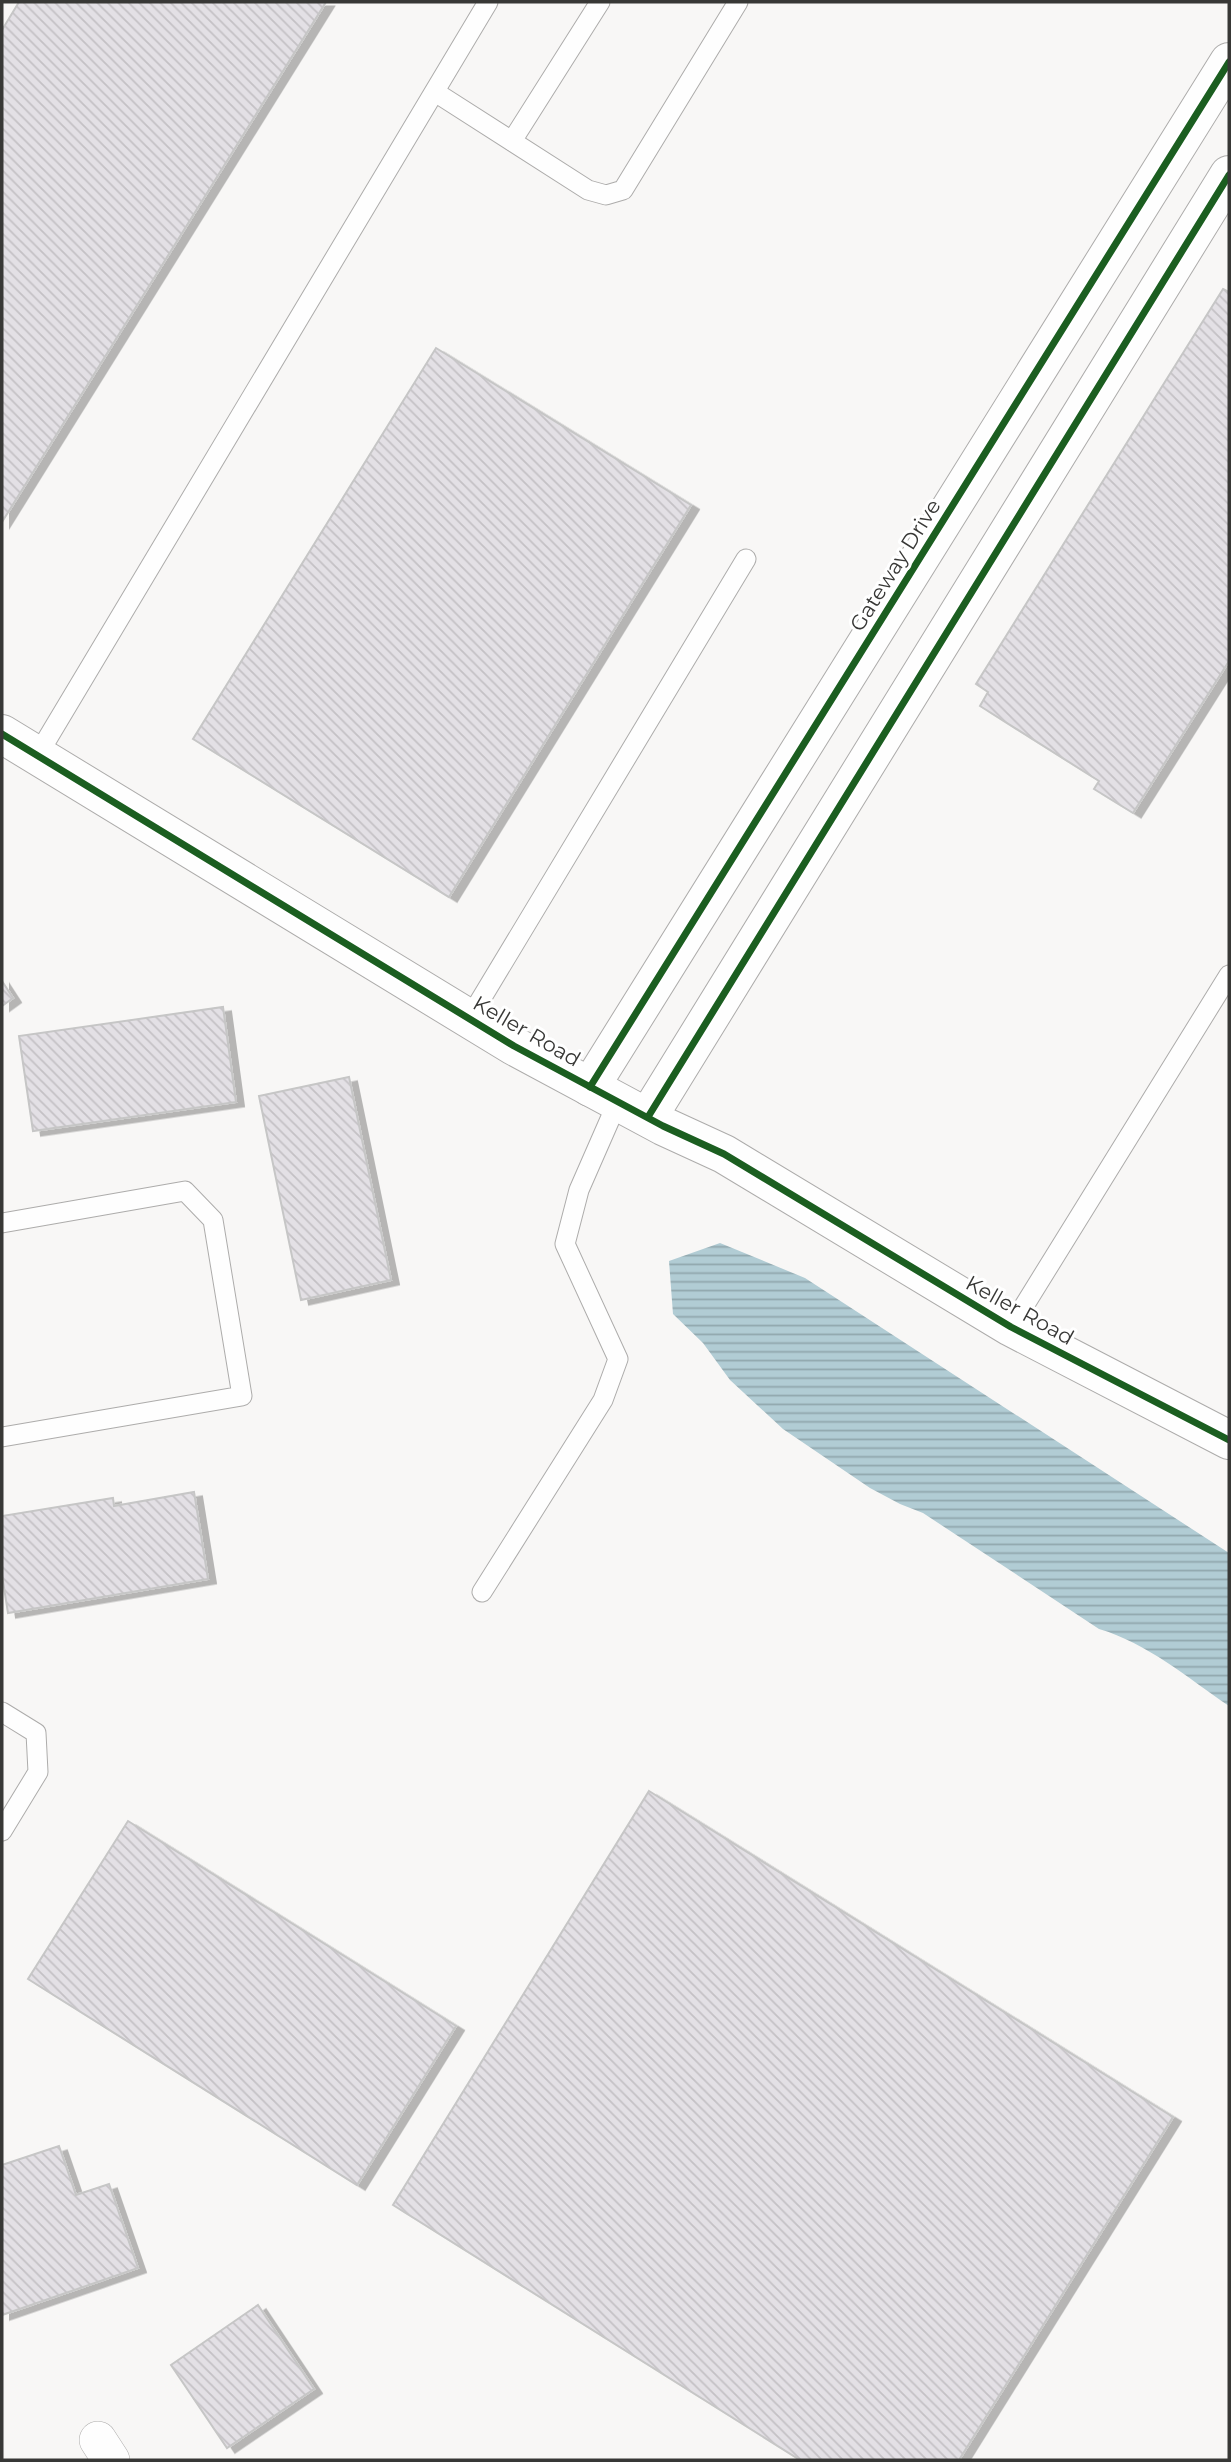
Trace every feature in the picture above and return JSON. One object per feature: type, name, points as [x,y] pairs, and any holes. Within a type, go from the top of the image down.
[{"type":"street","name":"Gateway Drive","points":[[619,1102],[1229,62]]},
{"type":"street","points":[[619,1102],[1229,175]]},
{"type":"street","name":"Keller Road","points":[[2,734],[514,1046],[724,1154],[1011,1327],[1229,1440]]},
{"type":"lane","points":[[37,756],[488,2]]},
{"type":"lane","points":[[512,141],[600,2]]},
{"type":"lane","points":[[435,92],[588,190],[606,195],[623,190],[738,2]]},
{"type":"lane","points":[[469,1019],[746,559]]},
{"type":"lane","points":[[1011,1327],[1229,975]]},
{"type":"lane","points":[[482,1592],[603,1400],[618,1359],[565,1244],[579,1190],[619,1102]]},
{"type":"lane","points":[[2,1223],[186,1191],[213,1220],[242,1396],[2,1437]]},
{"type":"lane","points":[[2,1713],[36,1733],[38,1772],[2,1830]]},
{"type":"water","points":[[720,1243],[805,1278],[1229,1553],[1229,1706],[1150,1652],[1099,1629],[923,1513],[870,1488],[783,1429],[730,1380],[703,1343],[673,1314],[669,1261]]},
{"type":"building","points":[[19,2],[326,2],[2,522],[2,30]]},
{"type":"building","points":[[1223,289],[1229,292],[1229,661],[1133,813],[1094,789],[1099,781],[980,706],[988,692],[976,684]]},
{"type":"building","points":[[436,348],[691,505],[449,897],[193,739]]},
{"type":"building","points":[[2,981],[13,998],[2,1006]]},
{"type":"building","points":[[223,1007],[236,1102],[33,1131],[19,1036]]},
{"type":"building","points":[[349,1077],[391,1280],[301,1300],[259,1096]]},
{"type":"building","points":[[194,1492],[208,1579],[8,1613],[2,1575],[2,1516],[113,1498],[114,1506]]},
{"type":"building","points":[[649,1791],[1173,2117],[959,2460],[800,2460],[393,2205]]},
{"type":"building","points":[[128,1821],[456,2026],[357,2185],[28,1979]]},
{"type":"building","points":[[59,2146],[76,2195],[109,2184],[138,2268],[2,2315],[2,2165]]},
{"type":"building","points":[[258,2305],[314,2389],[227,2448],[171,2365]]},
{"type":"cycle path","points":[[590,1087],[1229,62]]},
{"type":"cycle path","points":[[648,1117],[1229,175]]},
{"type":"cycle path","points":[[2,734],[514,1046],[663,1126],[724,1154],[1011,1327],[1229,1440]]}]
